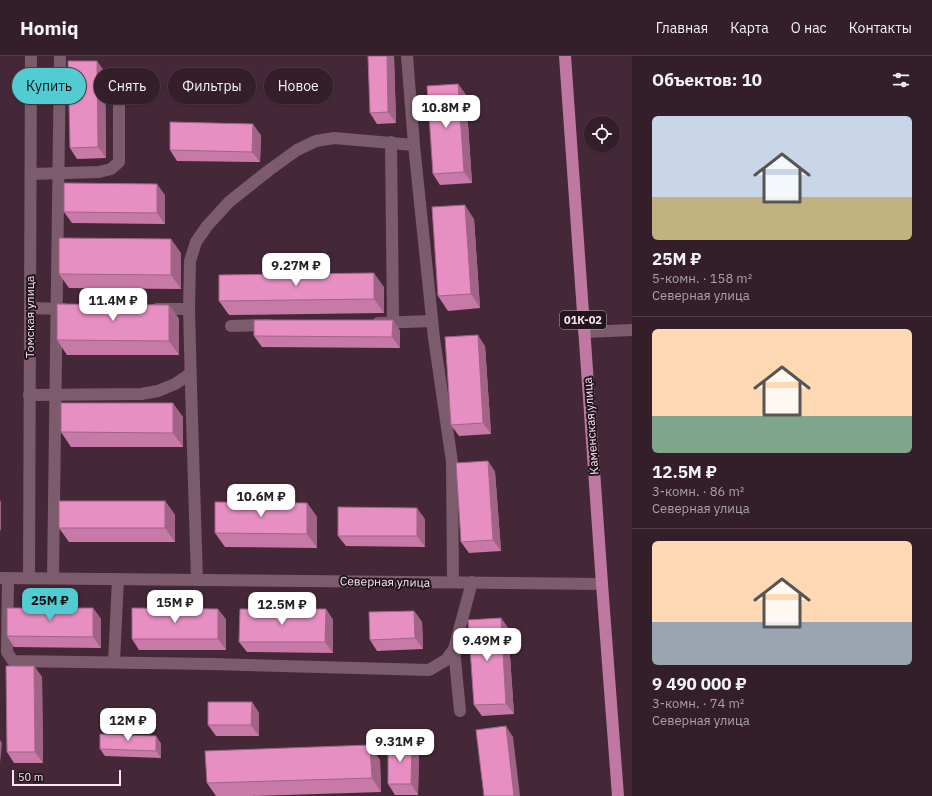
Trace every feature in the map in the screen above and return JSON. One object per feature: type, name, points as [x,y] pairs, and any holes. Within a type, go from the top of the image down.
[{"type":"main road","name":"Каменская улица","points":[[564,56],[618,796]]},
{"type":"street","name":"Томская улица","points":[[28,578],[31,56]]},
{"type":"street","points":[[53,578],[60,56]]},
{"type":"street","points":[[407,56],[414,144],[432,322],[452,462],[453,582]]},
{"type":"street","points":[[31,174],[99,172],[111,168],[119,162],[119,104]]},
{"type":"street","points":[[197,580],[189,309],[190,261],[196,242],[206,226],[230,202],[297,150],[316,141],[334,138],[414,144]]},
{"type":"street","points":[[390,142],[388,279],[393,322]]},
{"type":"street","points":[[30,308],[72,309]]},
{"type":"street","points":[[142,309],[189,309]]},
{"type":"street","points":[[370,323],[432,322]]},
{"type":"street","points":[[231,326],[277,325]]},
{"type":"street","points":[[584,332],[632,330]]},
{"type":"street","points":[[30,395],[141,394],[163,389],[175,384],[190,374]]},
{"type":"street","points":[[4,578],[7,652],[13,661],[212,664],[429,670],[446,660],[454,649]]},
{"type":"street","name":"Северная улица","points":[[4,578],[602,584]]},
{"type":"street","points":[[114,662],[118,579]]},
{"type":"street","points":[[460,712],[454,649],[472,582]]},
{"type":"building","points":[[368,56],[387,56],[388,112],[370,113]]},
{"type":"building","points":[[68,61],[97,61],[97,68],[94,68],[94,104],[98,104],[98,147],[70,148],[69,104],[86,104],[86,68],[68,68]]},
{"type":"building","points":[[458,84],[464,172],[433,174],[427,86]]},
{"type":"building","points":[[170,122],[253,124],[252,152],[170,150]]},
{"type":"building","points":[[64,183],[157,184],[157,213],[64,212]]},
{"type":"building","points":[[465,205],[471,294],[438,296],[432,207]]},
{"type":"building","points":[[59,238],[171,239],[171,275],[59,274]]},
{"type":"building","points":[[374,273],[374,299],[219,301],[219,275]]},
{"type":"building","points":[[57,304],[169,305],[169,341],[57,340]]},
{"type":"building","points":[[254,320],[393,320],[392,337],[254,336]]},
{"type":"building","points":[[478,335],[483,423],[451,425],[445,337]]},
{"type":"building","points":[[61,403],[173,403],[173,433],[61,432]]},
{"type":"building","points":[[488,461],[493,540],[461,542],[456,463]]},
{"type":"building","points":[[59,501],[165,501],[165,528],[59,528]]},
{"type":"building","points":[[215,502],[307,503],[307,534],[215,533]]},
{"type":"building","points":[[338,507],[417,508],[417,536],[338,536]]},
{"type":"building","points":[[7,608],[93,608],[93,637],[7,636]]},
{"type":"building","points":[[132,608],[218,609],[218,639],[132,639]]},
{"type":"building","points":[[240,609],[326,609],[325,642],[239,642]]},
{"type":"building","points":[[414,611],[415,638],[370,640],[369,612]]},
{"type":"building","points":[[501,618],[506,704],[474,705],[468,620]]},
{"type":"building","points":[[6,666],[34,666],[35,752],[7,752]]},
{"type":"building","points":[[208,702],[252,702],[251,725],[208,725]]},
{"type":"building","points":[[506,726],[514,796],[484,796],[476,730]]},
{"type":"building","points":[[100,734],[156,736],[156,751],[100,749]]},
{"type":"building","points":[[388,742],[412,742],[411,784],[388,784]]},
{"type":"building","points":[[370,745],[372,778],[207,783],[205,751]]}]
